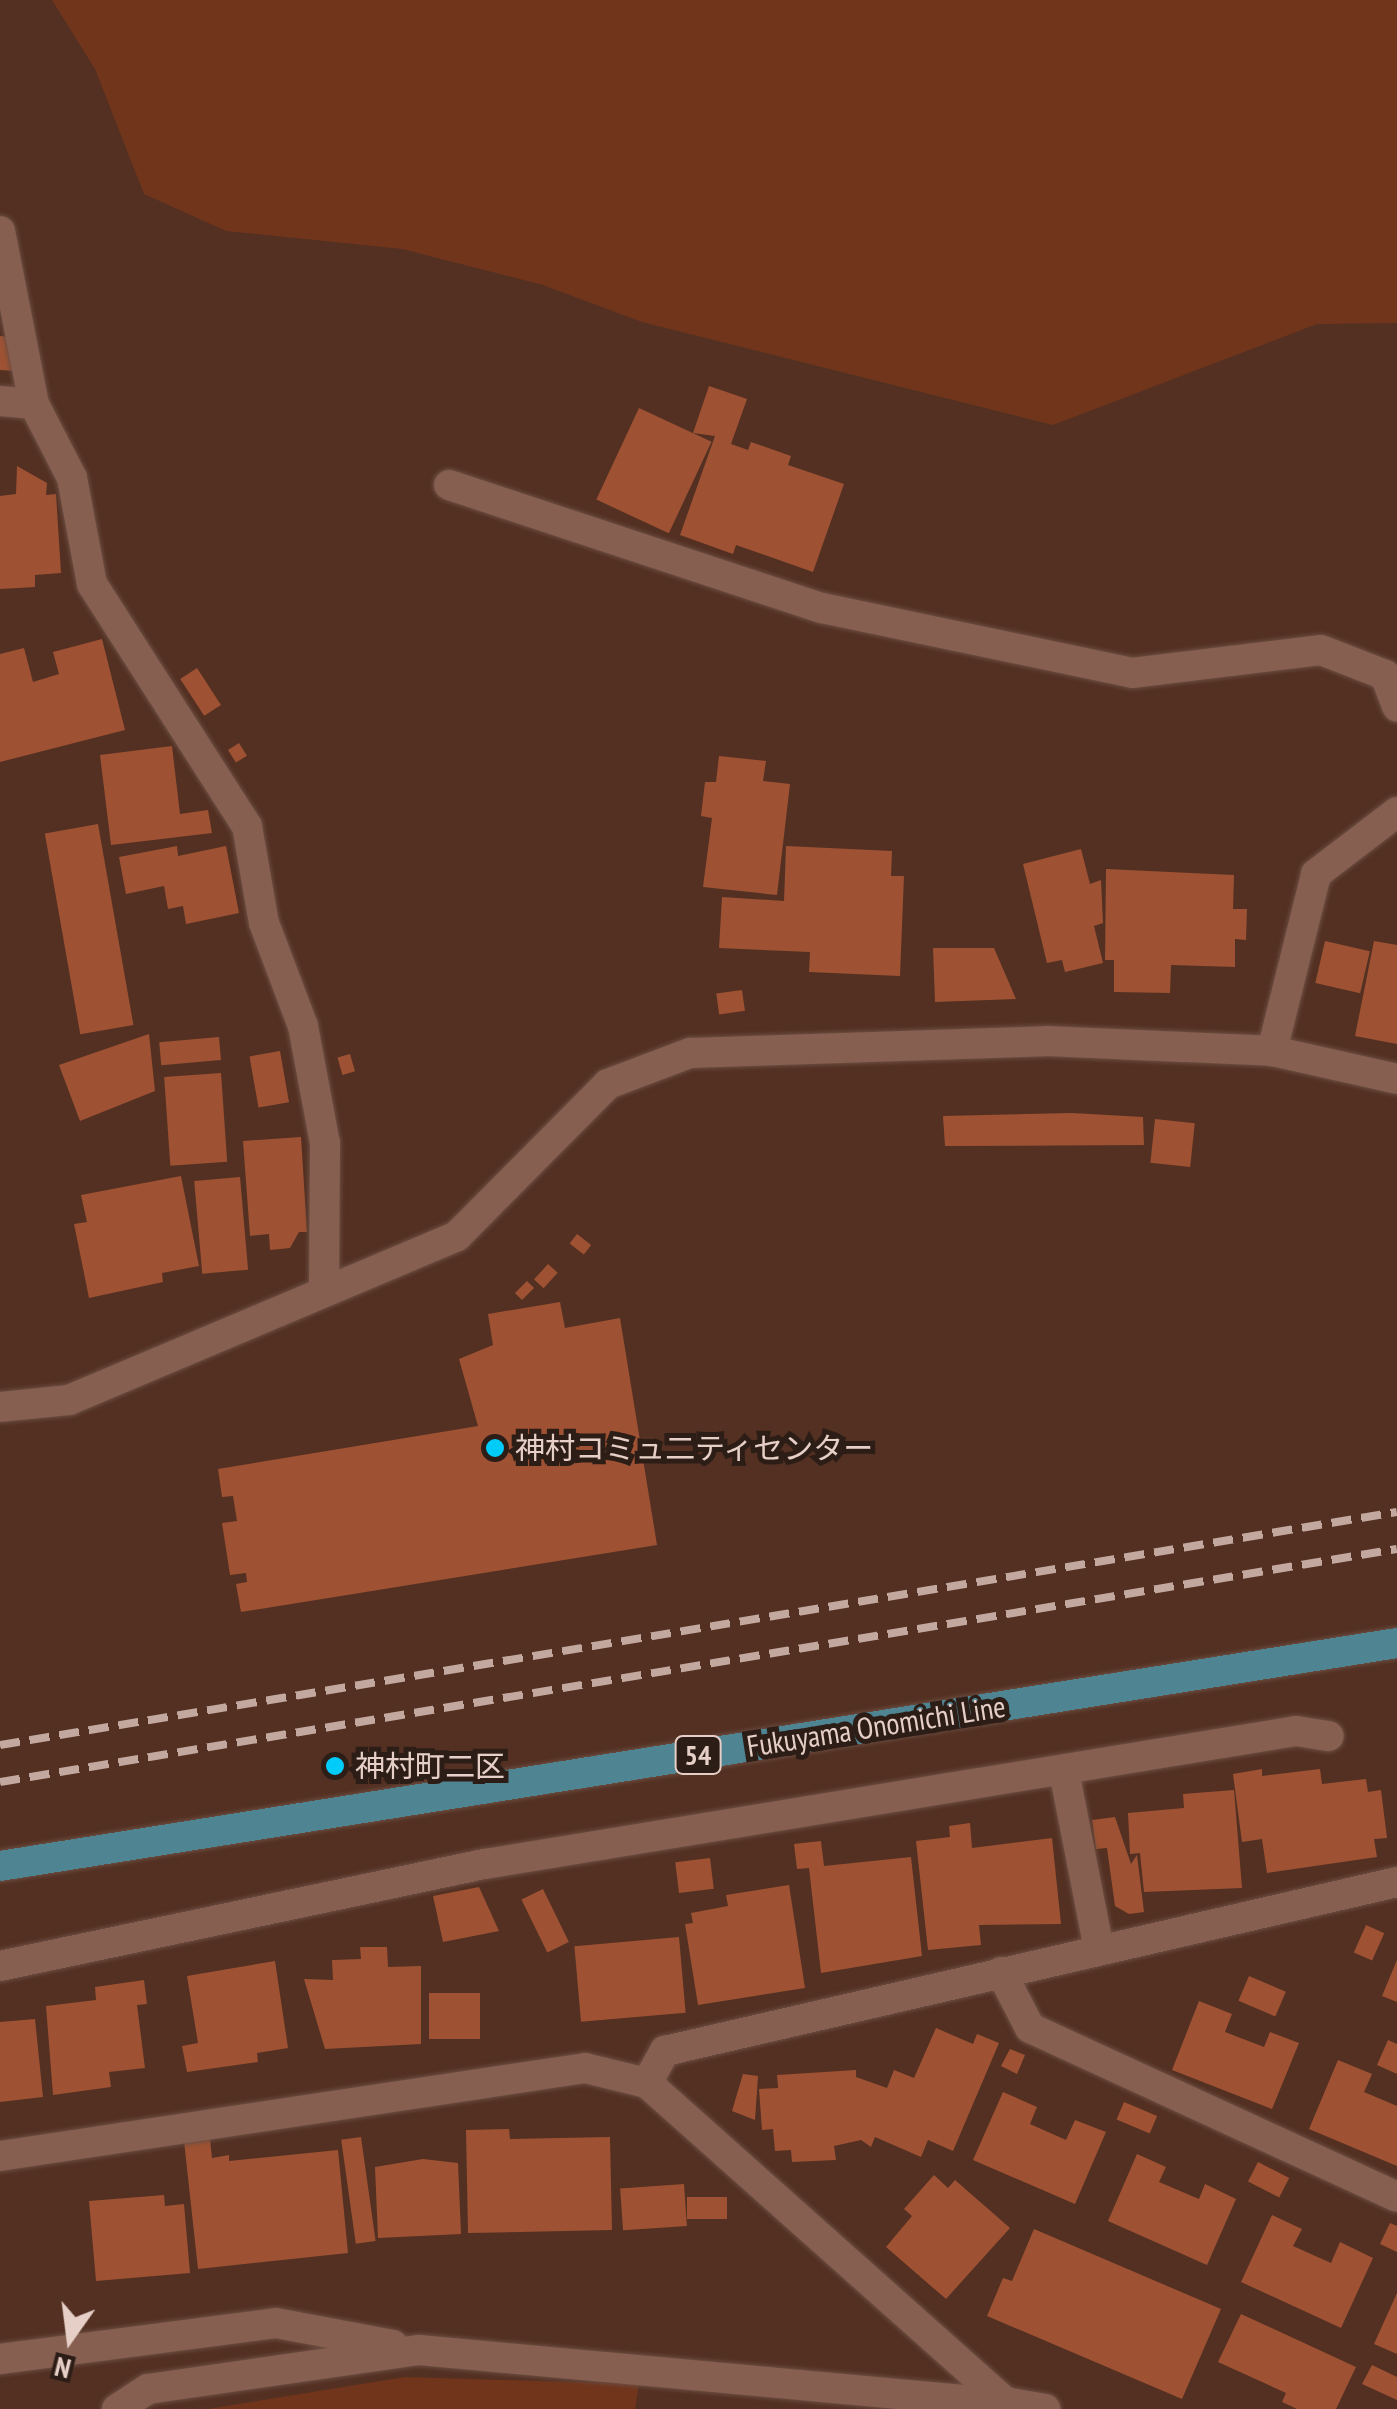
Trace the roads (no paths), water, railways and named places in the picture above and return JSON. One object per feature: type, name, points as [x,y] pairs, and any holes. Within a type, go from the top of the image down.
[{"type":"main road","name":"Fukuyama Onomichi Line","points":[[0,1866],[1397,1642]]},
{"type":"street","points":[[0,231],[34,404],[72,478],[92,584],[247,826],[264,923],[303,1026],[325,1142],[324,1289]]},
{"type":"street","points":[[0,401],[34,404]]},
{"type":"street","points":[[449,485],[822,608],[1132,673],[1320,650],[1385,674],[1397,707]]},
{"type":"street","points":[[1272,1051],[1316,874],[1397,812]]},
{"type":"street","points":[[0,1407],[70,1400],[324,1289],[457,1236],[608,1084],[690,1053],[1046,1041],[1272,1051],[1397,1079]]},
{"type":"street","points":[[0,1966],[485,1864],[1296,1731],[1329,1736]]},
{"type":"street","points":[[1064,1771],[1098,1950]]},
{"type":"street","points":[[647,2083],[665,2051],[1397,1882]]},
{"type":"street","points":[[1001,1972],[1030,2028],[1397,2198]]},
{"type":"street","points":[[0,2156],[586,2068],[647,2083],[1010,2407]]},
{"type":"street","points":[[0,2359],[276,2323],[419,2350],[1045,2409]]},
{"type":"street","points":[[117,2409],[148,2389],[419,2350]]},
{"type":"railway","points":[[0,1745],[1397,1512]]},
{"type":"railway","points":[[0,1782],[1397,1549]]},
{"type":"place","name":"神村コミュ二ティセンター","points":[[495,1448]]},
{"type":"place","name":"神村町二区","points":[[335,1766]]}]
